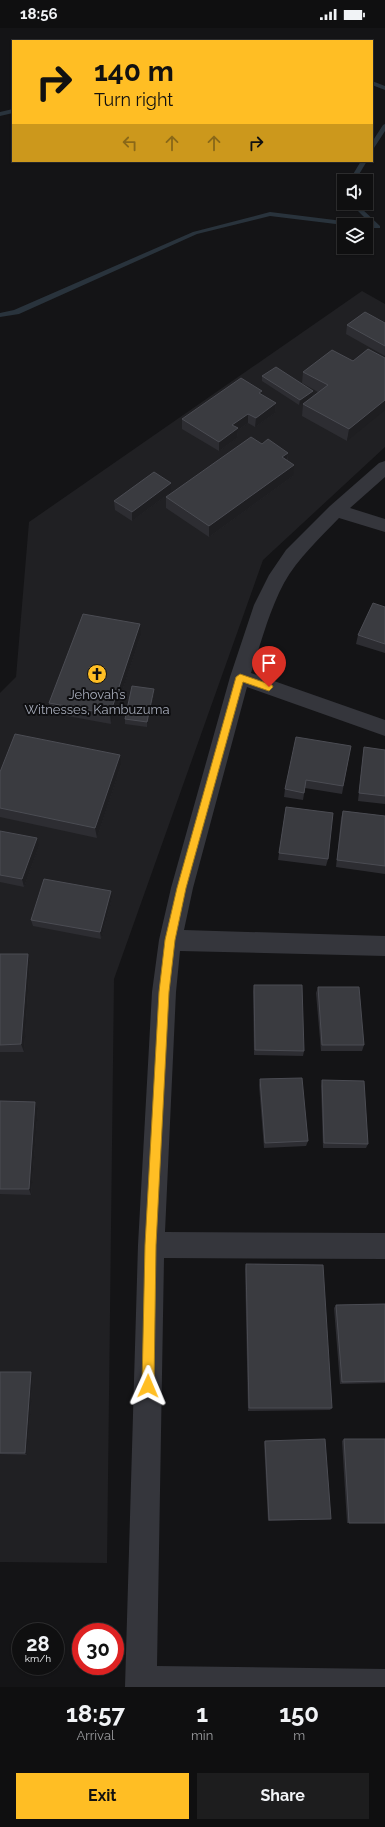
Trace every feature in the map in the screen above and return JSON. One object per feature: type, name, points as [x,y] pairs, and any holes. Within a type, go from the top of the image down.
[{"type":"street","points":[[385,467],[336,510],[294,555],[276,580],[264,605],[240,677],[182,888],[170,940],[164,992],[151,1245],[141,1685],[385,1685]]},
{"type":"street","points":[[336,510],[385,526]]},
{"type":"street","points":[[240,677],[385,728]]},
{"type":"street","points":[[170,940],[385,946]]},
{"type":"street","points":[[151,1245],[385,1246]]},
{"type":"shaded area","points":[[362,291],[385,304],[385,447],[263,560],[114,979],[107,1563],[0,1562],[0,693],[16,677],[29,522]]},
{"type":"building","points":[[365,312],[385,323],[385,346],[347,325]]},
{"type":"building","points":[[368,349],[385,358],[385,400],[349,429],[303,404],[328,385],[303,372],[332,350],[353,361]]},
{"type":"building","points":[[276,367],[313,391],[300,400],[262,376]]},
{"type":"building","points":[[241,378],[262,391],[259,393],[276,403],[256,418],[248,414],[232,425],[238,428],[219,442],[182,419]]},
{"type":"building","points":[[251,437],[262,444],[268,439],[288,453],[282,457],[294,465],[209,526],[166,497]]},
{"type":"building","points":[[154,472],[171,483],[132,512],[114,501]]},
{"type":"building","points":[[373,603],[385,607],[385,644],[358,635]]},
{"type":"building","name":"Jehovah’s Witnesses, Kambuzuma","points":[[83,614],[140,624],[110,714],[49,703]]},
{"type":"building","points":[[132,686],[154,689],[147,722],[125,719]]},
{"type":"building","points":[[15,734],[120,755],[95,828],[0,808],[0,772]]},
{"type":"building","points":[[296,737],[351,746],[343,786],[306,780],[304,793],[285,789]]},
{"type":"building","points":[[364,747],[385,750],[385,796],[359,793]]},
{"type":"building","points":[[286,807],[333,813],[328,859],[279,853]]},
{"type":"building","points":[[343,811],[385,816],[385,866],[337,860]]},
{"type":"building","points":[[0,831],[37,838],[22,879],[0,875]]},
{"type":"building","points":[[44,879],[111,891],[100,932],[31,920]]},
{"type":"building","points":[[0,954],[28,954],[21,1044],[0,1045]]},
{"type":"building","points":[[254,985],[302,985],[304,1051],[255,1050]]},
{"type":"building","points":[[318,987],[359,987],[364,1045],[322,1045]]},
{"type":"building","points":[[302,1078],[308,1141],[265,1143],[260,1079]]},
{"type":"building","points":[[322,1080],[364,1081],[368,1144],[324,1143]]},
{"type":"building","points":[[0,1101],[35,1102],[29,1189],[0,1189]]},
{"type":"building","points":[[246,1264],[323,1265],[332,1408],[249,1408]]},
{"type":"building","points":[[385,1304],[385,1381],[342,1382],[336,1305]]},
{"type":"building","points":[[0,1372],[31,1372],[25,1453],[0,1453]]},
{"type":"building","points":[[325,1439],[331,1519],[269,1520],[265,1441]]},
{"type":"building","points":[[344,1439],[385,1439],[385,1523],[349,1523]]},
{"type":"waterway","points":[[373,83],[385,88]]},
{"type":"waterway","points":[[0,114],[12,111]]},
{"type":"waterway","points":[[373,145],[385,126]]},
{"type":"waterway","points":[[356,174],[363,162]]},
{"type":"waterway","points":[[360,210],[369,218]]},
{"type":"waterway","points":[[0,315],[16,312],[195,233],[270,214],[337,222]]},
{"type":"waterway","points":[[373,222],[378,227],[373,227]]},
{"type":"place","name":"Jehovah’s Witnesses, Kambuzuma","points":[[97,674]]},
{"type":"route","points":[[148,1386],[151,1245],[164,992],[170,940],[182,888],[240,677],[269,687]]}]
